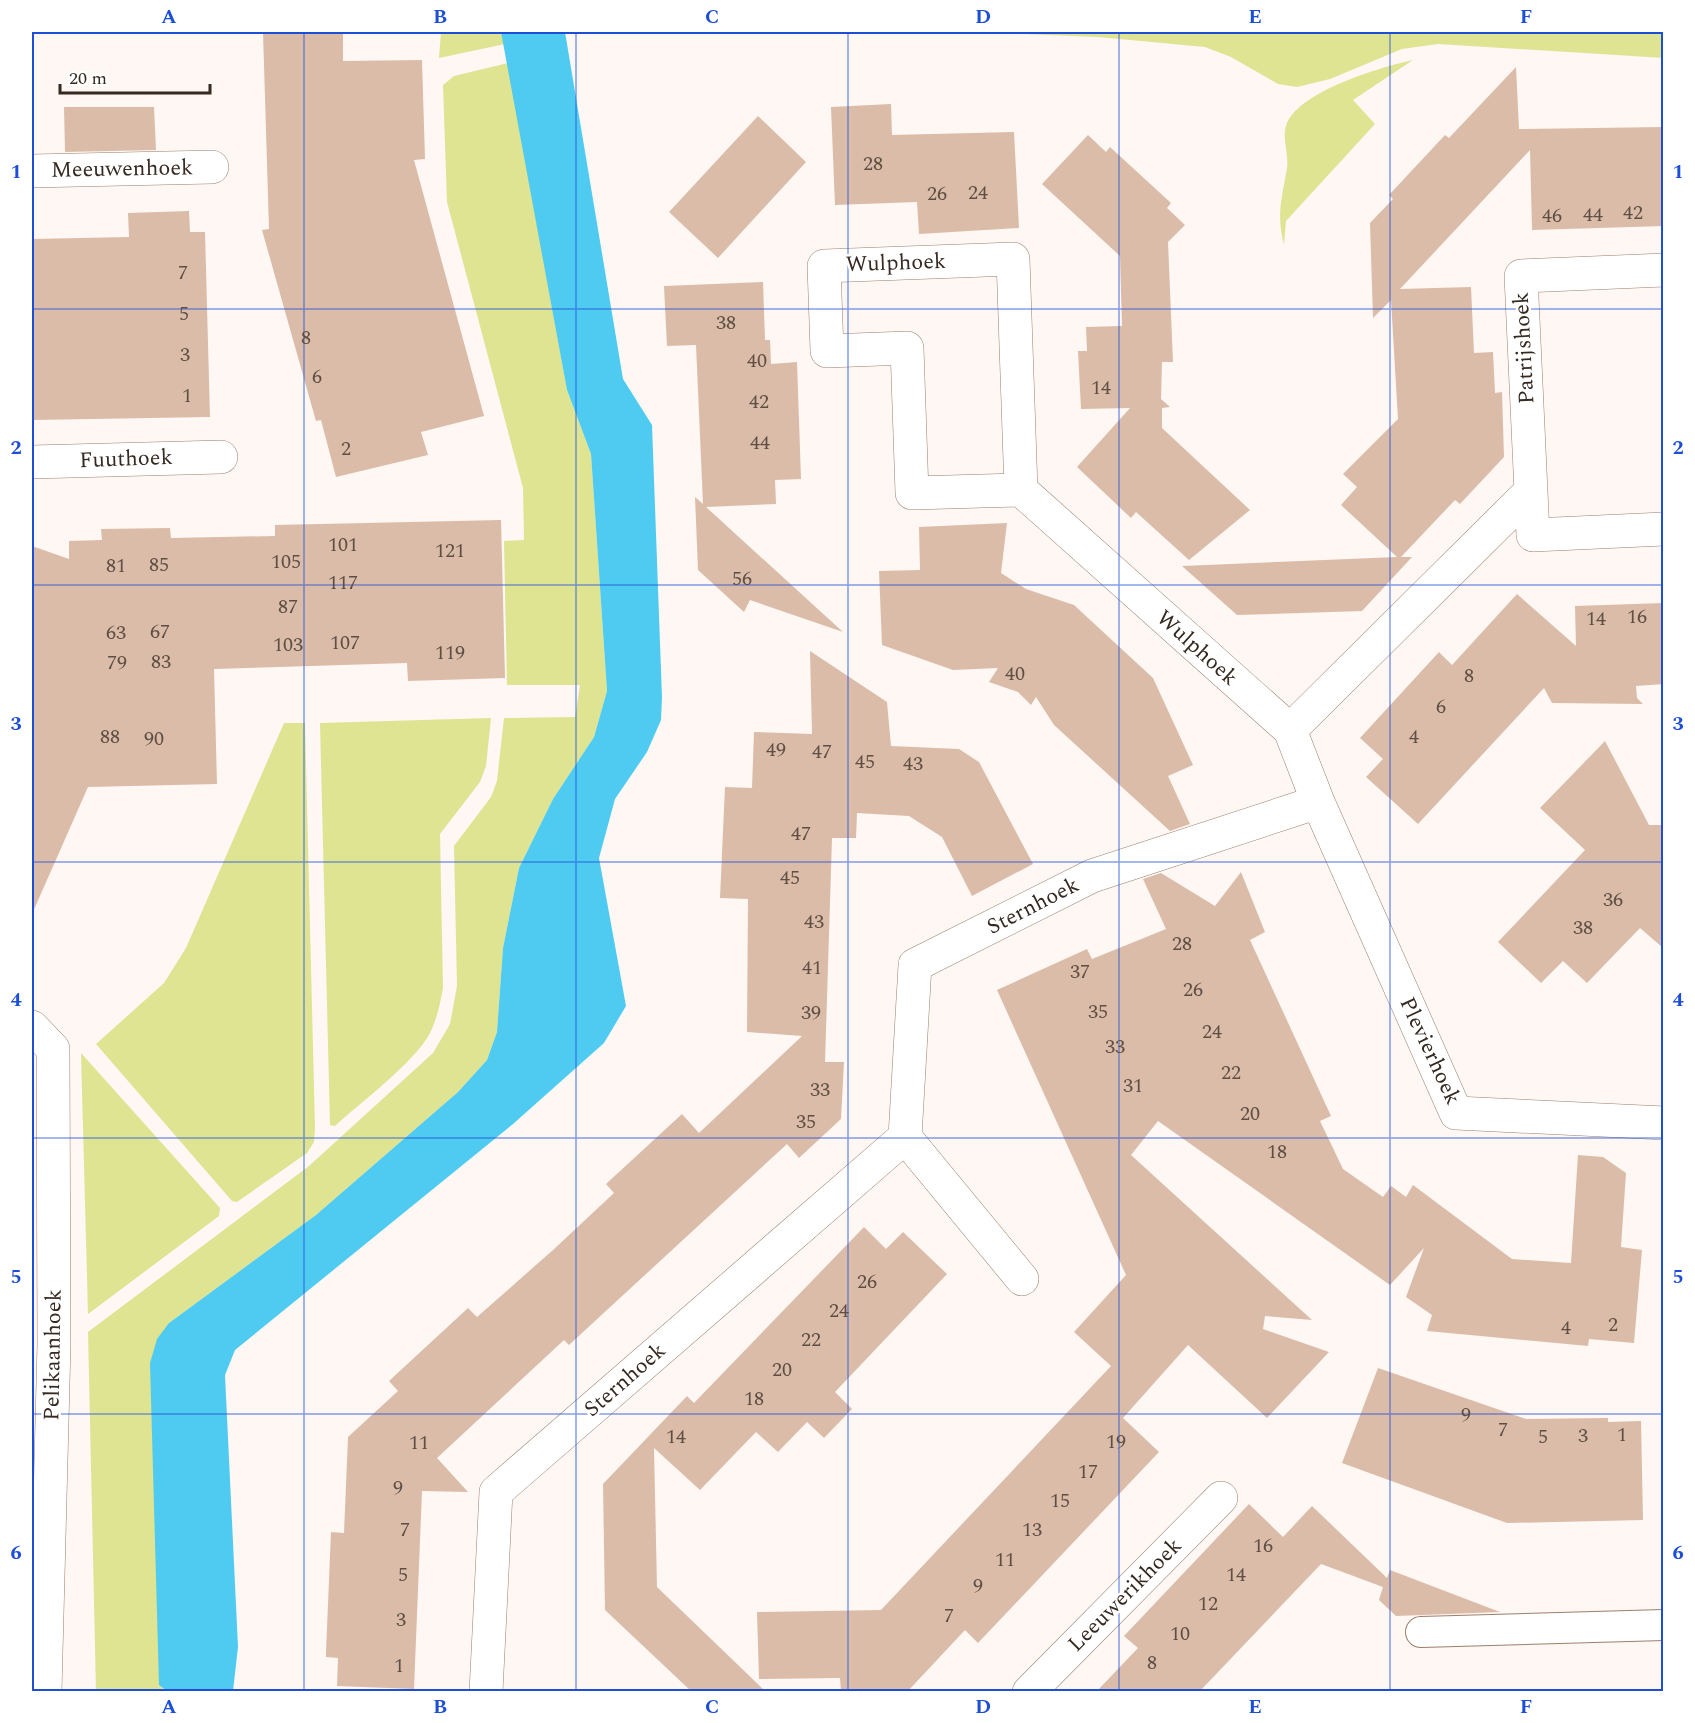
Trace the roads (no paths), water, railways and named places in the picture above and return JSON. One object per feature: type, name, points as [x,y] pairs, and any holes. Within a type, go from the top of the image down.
[{"type":"street","name":"Meeuwenhoek","points":[[32,171],[212,167]]},
{"type":"street","name":"Wulphoek","points":[[1021,490],[1013,260],[824,266],[827,351],[907,348],[912,493],[1021,490],[1290,730],[1318,802]]},
{"type":"street","name":"Patrijshoek","points":[[1664,270],[1521,276],[1533,535],[1664,529]]},
{"type":"street","name":"Fuuthoek","points":[[32,462],[221,457]]},
{"type":"street","points":[[1290,730],[1531,491]]},
{"type":"street","name":"Plevierhoek","points":[[1318,802],[1456,1113],[1664,1123]]},
{"type":"street","name":"Sternhoek","points":[[486,1692],[496,1492],[904,1137],[915,966],[1092,876],[1318,802]]},
{"type":"street","name":"Pelikaanhoek","points":[[32,1027],[53,1049],[43,1344],[45,1692]]},
{"type":"street","points":[[904,1137],[1023,1280]]},
{"type":"street","name":"Leeuwerikhoek","points":[[1029,1692],[1221,1498]]},
{"type":"lane","points":[[1421,1632],[1664,1625]]},
{"type":"water","points":[[501,32],[565,32],[623,379],[652,425],[661,720],[647,752],[615,799],[599,858],[626,1006],[604,1043],[513,1124],[235,1350],[225,1375],[238,1647],[233,1691],[167,1691],[159,1685],[150,1363],[157,1339],[169,1323],[316,1215],[458,1092],[487,1060],[497,1032],[503,948],[519,868],[553,799],[594,737],[607,691],[591,454],[567,390]]}]
